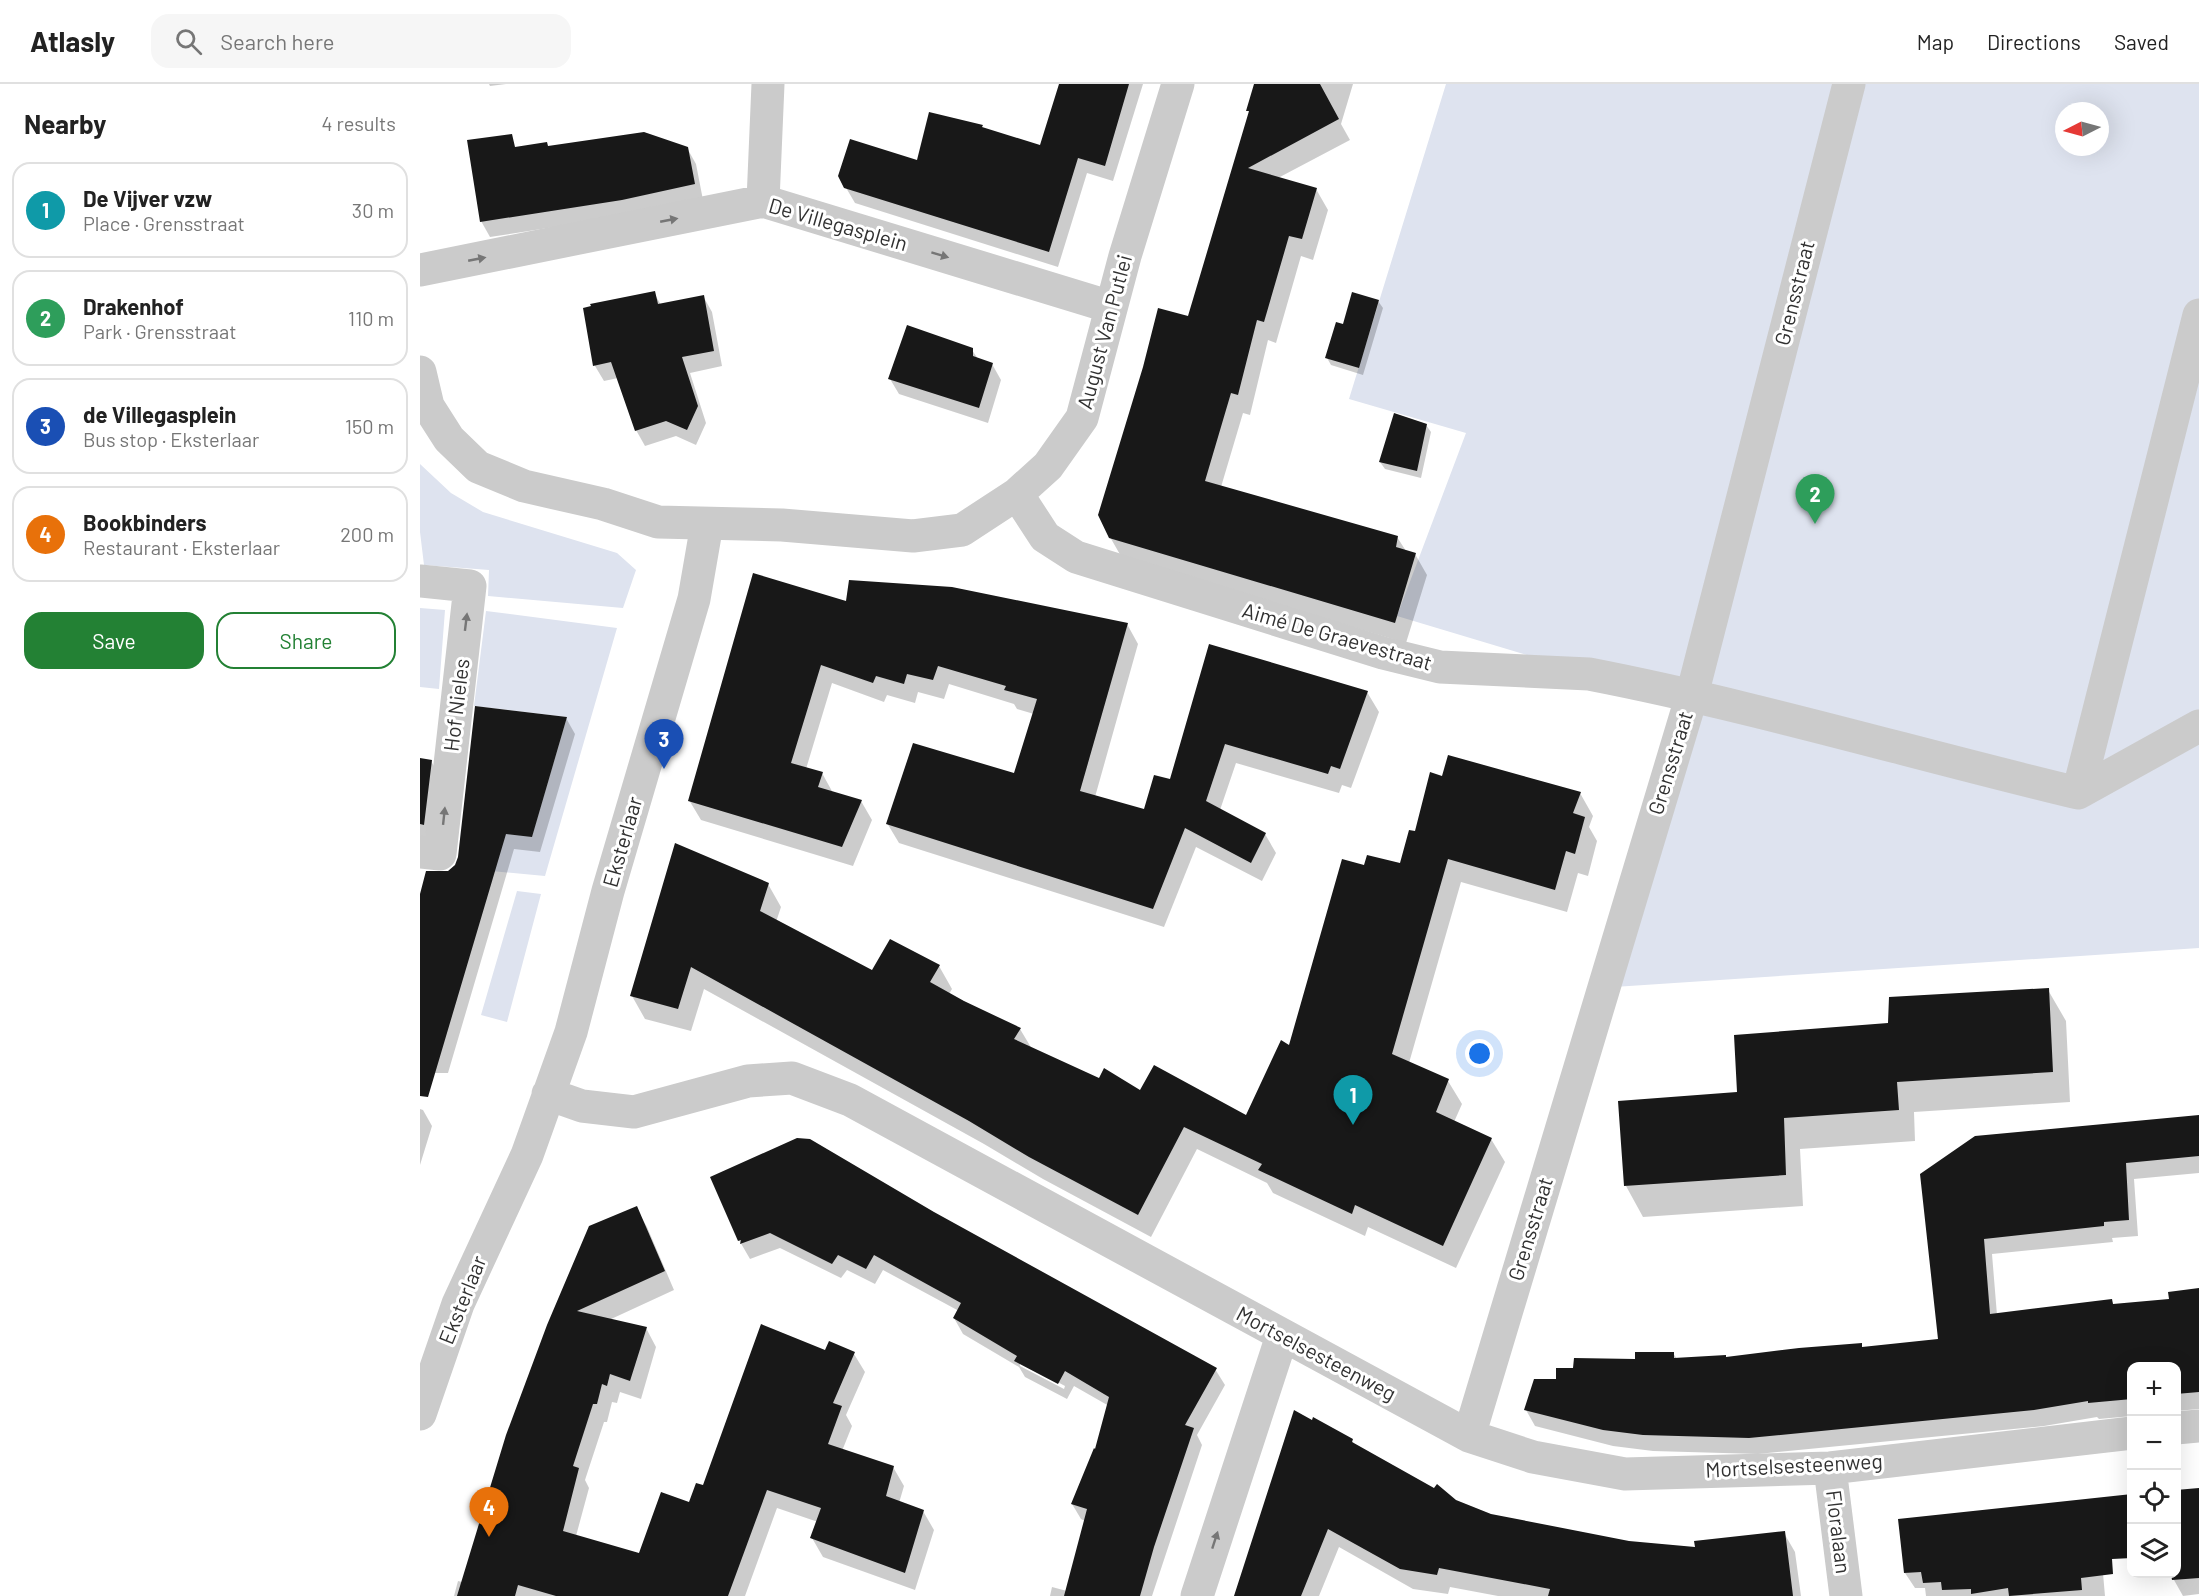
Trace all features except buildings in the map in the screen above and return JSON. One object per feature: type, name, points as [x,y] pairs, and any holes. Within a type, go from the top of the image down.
[{"type":"street","points":[[763,201],[768,84]]},
{"type":"street","name":"August Van Putlei","points":[[707,524],[782,525],[913,536],[962,530],[1017,494],[1048,466],[1082,418],[1111,307],[1178,84]]},
{"type":"street","name":"Grensstraat","points":[[1469,1436],[1692,695],[1848,84]]},
{"type":"street","name":"De Villegasplein","points":[[420,270],[763,201],[1111,307]]},
{"type":"street","points":[[2078,793],[2199,315]]},
{"type":"street","points":[[420,372],[428,406],[449,439],[478,467],[524,486],[603,504],[658,522],[707,524]]},
{"type":"street","name":"Aimé De Graevestraat","points":[[1017,494],[1045,537],[1076,557],[1383,654],[1440,667],[1589,674],[1692,695],[2078,793]]},
{"type":"street","name":"Eksterlaar","points":[[420,1414],[458,1305],[527,1155],[571,1032],[608,891],[688,622],[707,524]]},
{"type":"street","name":"Hof Nieles","points":[[420,581],[470,586],[440,854],[420,852]]},
{"type":"street","points":[[2078,793],[2199,726]]},
{"type":"street","name":"Mortselsesteenweg","points":[[548,1094],[582,1106],[634,1112],[748,1081],[792,1078],[850,1100],[1469,1436],[1533,1457],[1626,1474],[1830,1468],[2127,1434]]},
{"type":"street","points":[[1197,1596],[1282,1335]]},
{"type":"street","points":[[2181,1428],[2199,1426]]},
{"type":"street","name":"Floralaan","points":[[1830,1468],[1846,1596]]},
{"type":"shaded area","points":[[1446,84],[2199,84],[2199,948],[1614,987],[1696,706],[1397,616],[1466,433],[1349,399]]},
{"type":"shaded area","points":[[420,464],[451,493],[483,512],[617,553],[636,570],[623,608],[488,596],[489,570],[424,565],[420,532]]},
{"type":"shaded area","points":[[420,608],[445,610],[439,689],[420,687]]},
{"type":"shaded area","points":[[486,611],[617,628],[545,876],[458,868],[461,830],[532,836],[567,717],[474,706]]},
{"type":"shaded area","points":[[517,891],[541,894],[507,1022],[481,1015]]},
{"type":"place","name":"Drakenhof","points":[[1815,524]]},
{"type":"place","name":"de Villegasplein","points":[[664,769]]},
{"type":"place","name":"De Vijver vzw","points":[[1353,1125]]},
{"type":"place","name":"Bookbinders","points":[[489,1537]]}]
